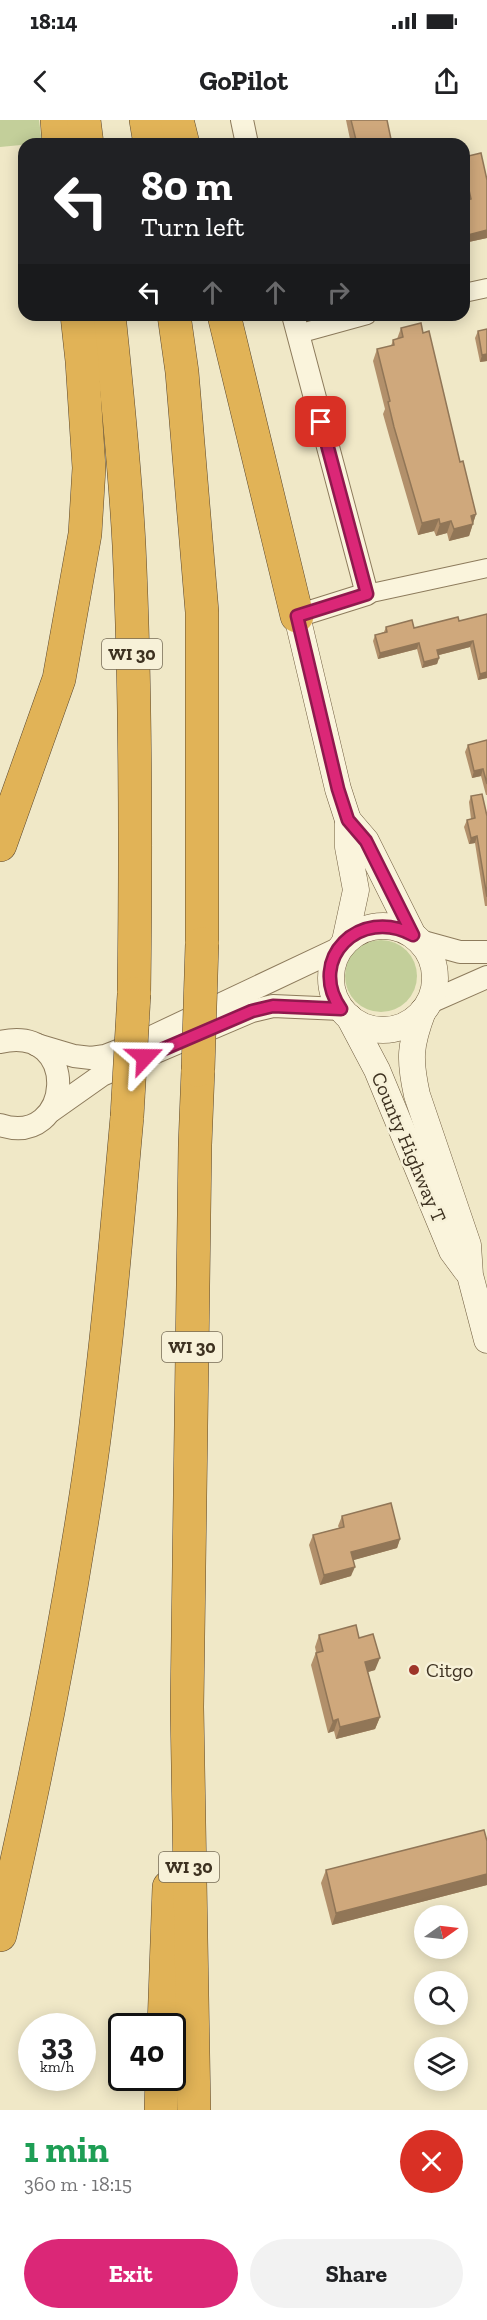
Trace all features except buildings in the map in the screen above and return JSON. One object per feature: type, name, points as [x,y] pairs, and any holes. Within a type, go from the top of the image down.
[{"type":"highway","points":[[57,120],[58,138]]},
{"type":"highway","points":[[84,120],[86,138]]},
{"type":"highway","points":[[146,120],[149,138]]},
{"type":"highway","points":[[177,120],[182,138]]},
{"type":"highway","points":[[0,845],[59,679],[85,534],[89,468],[78,321]]},
{"type":"highway","name":"WI 30","points":[[0,1935],[48,1717],[85,1502],[107,1326],[127,1117],[134,994],[136,796],[129,544],[110,321]]},
{"type":"highway","name":"WI 30","points":[[175,321],[182,372],[202,612],[201,944],[195,1145],[187,1707],[194,2110]]},
{"type":"highway","points":[[225,321],[297,616]]},
{"type":"highway","points":[[164,2013],[171,1809],[187,1707]]},
{"type":"highway","points":[[161,2110],[162,2091]]},
{"type":"main road","points":[[297,616],[338,789],[348,820],[348,847],[356,890],[342,944],[332,963],[330,980],[334,997],[345,1013],[373,1029],[392,1029],[409,1023],[426,1007],[435,976],[430,957],[416,938],[366,841],[348,820]]},
{"type":"main road","points":[[342,944],[366,928],[378,926],[390,926],[416,938]]},
{"type":"main road","name":"County Highway T","points":[[426,1007],[417,1027],[410,1061],[417,1095],[468,1245],[470,1275],[487,1341]]},
{"type":"main road","name":"County Highway T","points":[[345,1013],[377,1070],[452,1251],[470,1275]]},
{"type":"street","points":[[242,120],[246,138]]},
{"type":"street","points":[[470,292],[487,288]]},
{"type":"street","points":[[319,321],[295,324],[367,594]]},
{"type":"street","points":[[297,616],[367,594],[487,568]]},
{"type":"street","points":[[416,938],[460,952],[487,952]]},
{"type":"street","points":[[0,1042],[25,1040],[74,1056],[91,1058],[105,1056],[141,1042],[342,944]]},
{"type":"street","points":[[426,1007],[487,977]]},
{"type":"street","points":[[1,1126],[15,1128],[29,1126],[41,1120],[102,1075],[252,1011],[282,1006],[345,1013]]},
{"type":"street","points":[[37,1045],[49,1054],[57,1067],[60,1082],[58,1097],[51,1111]]},
{"type":"green space","points":[[0,120],[39,120],[41,138],[18,138],[18,145],[0,147]]},
{"type":"green space","points":[[381,940],[401,946],[411,956],[417,976],[411,996],[401,1006],[381,1012],[361,1006],[351,996],[345,976],[351,956],[361,946]]},
{"type":"place","name":"Citgo","points":[[414,1670]]},
{"type":"route","points":[[145,1057],[252,1011],[273,1006],[341,1009],[334,997],[330,980],[335,955],[345,941],[366,928],[378,926],[402,929],[413,935],[366,841],[348,820],[338,789],[297,616],[367,594],[321,422]]}]
